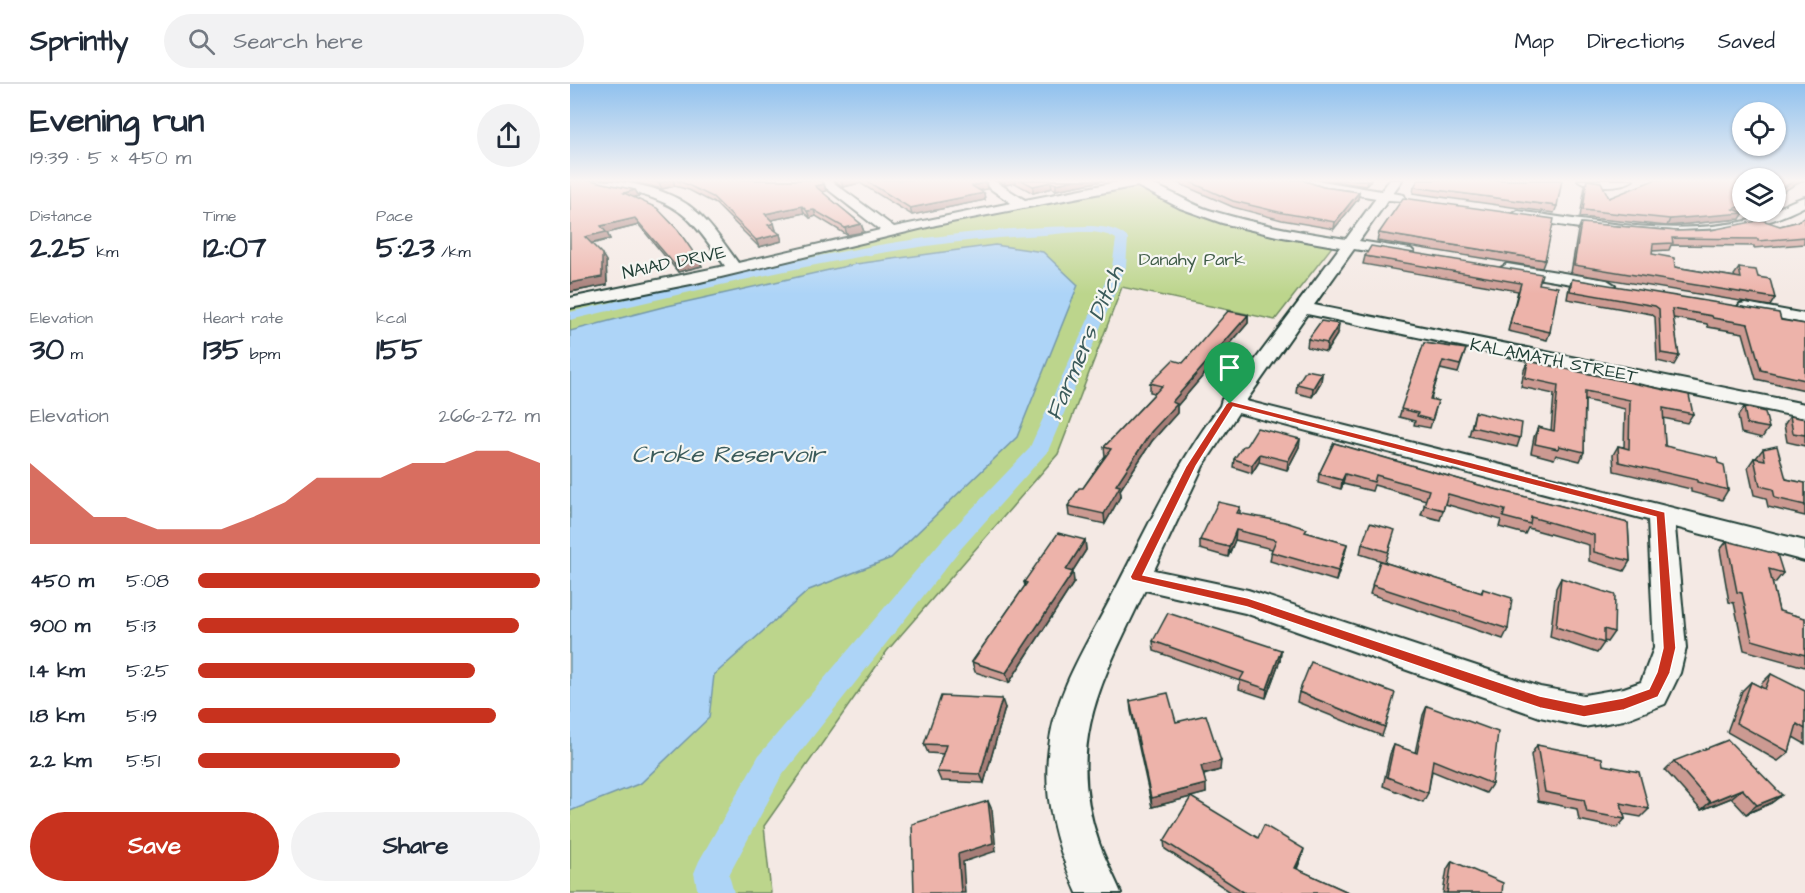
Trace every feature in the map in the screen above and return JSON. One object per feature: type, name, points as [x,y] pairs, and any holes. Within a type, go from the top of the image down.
[{"type":"street","points":[[692,218],[734,268]]},
{"type":"street","points":[[874,218],[891,231]]},
{"type":"street","name":"NAIAD DRIVE","points":[[570,303],[955,218]]},
{"type":"street","points":[[1219,218],[1260,228],[1421,255]]},
{"type":"street","points":[[1100,893],[1077,843],[1068,792],[1067,748],[1073,715],[1086,679],[1191,466],[1230,404],[1369,218]]},
{"type":"street","points":[[1545,218],[1614,227],[1695,231],[1750,225],[1771,218]]},
{"type":"street","points":[[1492,266],[1621,288]]},
{"type":"street","points":[[1727,305],[1805,319]]},
{"type":"street","name":"KALAMATH STREET","points":[[1302,308],[1805,411]]},
{"type":"street","points":[[1230,404],[1805,551]]},
{"type":"street","points":[[1136,577],[1248,602],[1540,702],[1584,711],[1624,704],[1653,693],[1663,673],[1670,648],[1661,514]]},
{"type":"green space","name":"Croke Reservoir","points":[[973,218],[1206,218],[1222,223],[1334,244],[1275,320],[1122,287],[1058,454],[887,651],[764,826],[771,893],[570,893],[570,307]]},
{"type":"water","name":"Croke Reservoir","points":[[995,245],[1043,252],[1078,285],[1017,437],[891,558],[809,590],[714,675],[709,718],[641,783],[570,811],[570,331],[663,307],[856,264]]},
{"type":"building","points":[[570,218],[666,218],[678,230],[698,259],[674,264],[635,218],[601,226],[606,232],[585,237],[602,254],[602,277],[570,283]]},
{"type":"building","points":[[734,218],[769,218],[774,223],[768,225],[780,234],[756,240]]},
{"type":"building","points":[[827,218],[853,218],[861,224],[845,228]]},
{"type":"building","points":[[1310,218],[1338,218],[1335,222]]},
{"type":"building","points":[[1389,218],[1554,219],[1545,260],[1379,233]]},
{"type":"building","points":[[1805,218],[1805,237],[1758,241],[1758,239],[1672,238],[1673,243],[1653,244],[1652,254],[1674,258],[1675,267],[1741,278],[1739,268],[1756,270],[1758,277],[1770,279],[1775,298],[1574,265],[1581,223],[1677,231],[1711,230],[1752,222],[1768,222],[1780,226]]},
{"type":"building","points":[[1371,246],[1542,274],[1539,284],[1558,287],[1550,332],[1510,323],[1521,283],[1365,256]]},
{"type":"building","points":[[1572,279],[1779,313],[1781,320],[1805,324],[1805,380],[1761,370],[1748,324],[1712,316],[1672,309],[1679,356],[1661,353],[1659,309],[1655,306],[1570,291]]},
{"type":"building","points":[[1228,311],[1248,315],[1172,402],[1177,404],[1151,432],[1116,485],[1120,486],[1104,514],[1068,506],[1079,488],[1083,488],[1111,449],[1104,447],[1162,386],[1150,383],[1173,360],[1183,363]]},
{"type":"building","points":[[1321,321],[1339,324],[1327,343],[1308,339]]},
{"type":"building","points":[[1424,343],[1466,349],[1460,365],[1443,361],[1430,399],[1438,401],[1432,420],[1417,416],[1418,413],[1401,409]]},
{"type":"building","points":[[1528,361],[1689,395],[1693,414],[1663,408],[1665,446],[1717,458],[1718,463],[1724,465],[1728,490],[1697,482],[1697,480],[1619,462],[1618,446],[1629,449],[1630,400],[1585,391],[1584,452],[1559,446],[1558,449],[1535,444],[1538,427],[1554,431],[1558,385],[1525,378]]},
{"type":"building","points":[[1306,370],[1322,373],[1313,388],[1297,384]]},
{"type":"building","points":[[1744,407],[1765,412],[1769,428],[1747,424]]},
{"type":"building","points":[[1475,412],[1522,423],[1520,438],[1472,427]]},
{"type":"building","points":[[1790,416],[1805,419],[1805,435],[1793,433]]},
{"type":"building","points":[[1257,428],[1300,439],[1288,461],[1260,454],[1252,465],[1234,459],[1243,446],[1246,446]]},
{"type":"building","points":[[1334,443],[1479,485],[1628,523],[1630,561],[1594,552],[1594,535],[1531,517],[1530,524],[1503,517],[1505,510],[1448,494],[1443,510],[1424,505],[1429,490],[1376,475],[1374,482],[1345,474],[1342,480],[1319,474]]},
{"type":"building","points":[[1777,446],[1786,479],[1805,483],[1805,505],[1775,498],[1773,489],[1760,486],[1754,458],[1765,460],[1763,449]]},
{"type":"building","points":[[1218,502],[1240,507],[1237,513],[1285,522],[1307,529],[1305,532],[1347,544],[1338,571],[1271,552],[1276,540],[1236,530],[1229,547],[1200,540]]},
{"type":"building","points":[[1370,523],[1395,530],[1388,552],[1362,544]]},
{"type":"building","points":[[1058,533],[1085,540],[1066,570],[1073,572],[1006,673],[972,662],[1027,583],[1024,582]]},
{"type":"building","points":[[1727,541],[1777,554],[1783,573],[1769,569],[1779,611],[1805,618],[1805,655],[1752,640],[1742,593],[1737,592]]},
{"type":"building","points":[[1380,561],[1482,593],[1483,589],[1512,598],[1508,629],[1372,585]]},
{"type":"building","points":[[1561,578],[1615,595],[1614,632],[1604,629],[1604,643],[1556,627]]},
{"type":"building","points":[[1168,613],[1281,650],[1267,689],[1240,680],[1244,673],[1153,641]]},
{"type":"building","points":[[1311,662],[1395,693],[1385,727],[1299,692]]},
{"type":"building","points":[[1771,674],[1805,691],[1805,729],[1797,724],[1789,752],[1736,723],[1751,682],[1765,689]]},
{"type":"building","points":[[1168,693],[1176,722],[1206,715],[1221,761],[1201,766],[1206,784],[1151,798],[1130,701]]},
{"type":"building","points":[[941,696],[1002,699],[980,774],[937,772],[946,745],[924,744]]},
{"type":"building","points":[[1427,706],[1498,732],[1492,784],[1433,760],[1428,793],[1387,777],[1394,745],[1417,753]]},
{"type":"building","points":[[1728,740],[1782,795],[1757,805],[1742,789],[1710,802],[1674,761]]},
{"type":"building","points":[[1537,745],[1602,758],[1603,765],[1639,772],[1649,809],[1621,803],[1625,819],[1587,812],[1584,800],[1545,792]]},
{"type":"building","points":[[1191,797],[1258,838],[1264,825],[1304,849],[1295,868],[1350,893],[1245,893],[1164,841]]},
{"type":"building","points":[[988,801],[993,843],[958,854],[961,893],[914,893],[912,824]]},
{"type":"building","points":[[1452,861],[1503,883],[1502,893],[1447,893]]},
{"type":"waterway","name":"Farmers Ditch","points":[[570,316],[813,261],[936,240],[998,234],[1084,230],[1100,230],[1122,238],[1119,267],[1038,451],[950,546],[770,766],[711,873],[716,893]]},
{"type":"route","points":[[1230,404],[1661,514],[1670,648],[1663,673],[1653,693],[1624,704],[1584,711],[1540,702],[1248,602],[1136,577],[1191,466],[1230,404]]},
{"type":"park label","name":"Danahy Park","points":[[1192,259]]}]
